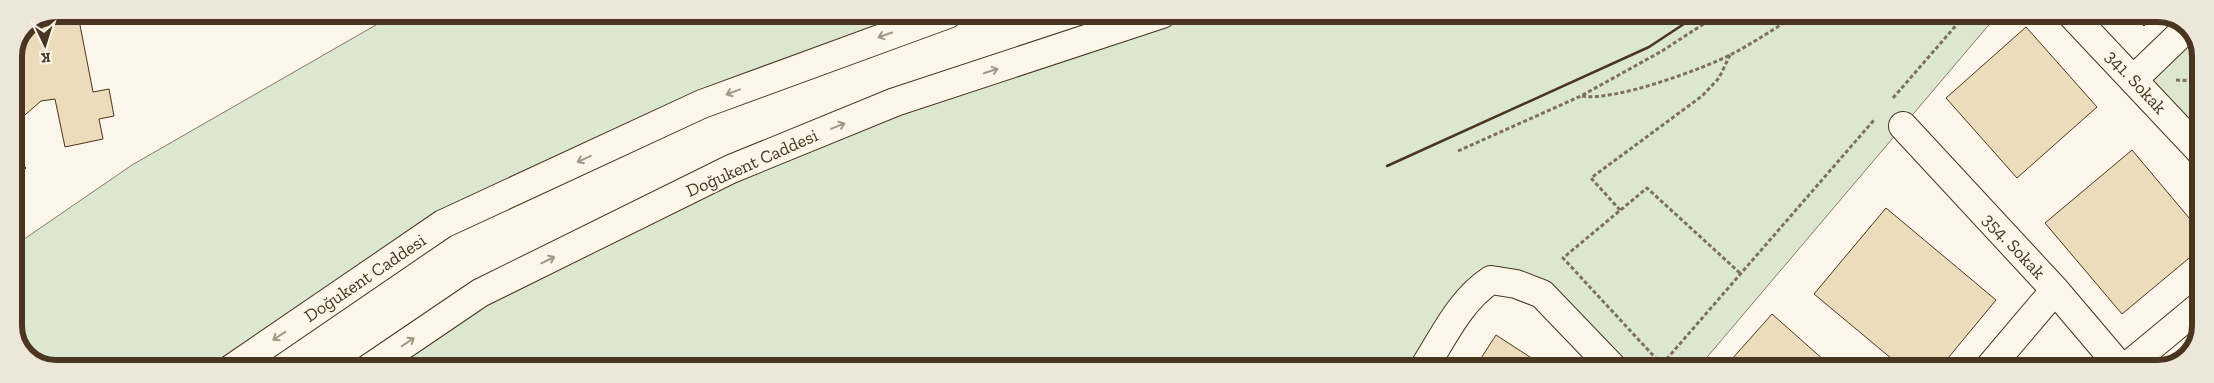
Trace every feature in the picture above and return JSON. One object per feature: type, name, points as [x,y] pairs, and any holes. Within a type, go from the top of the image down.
[{"type":"main road","name":"Doğukent Caddesi","points":[[244,360],[443,224],[702,104],[923,23]]},
{"type":"main road","name":"Doğukent Caddesi","points":[[381,360],[480,293],[731,169],[896,102],[1135,23]]},
{"type":"main road","name":"341. Sokak","points":[[2079,23],[2191,141]]},
{"type":"main road","points":[[2134,79],[2182,32]]},
{"type":"main road","name":"354. Sokak","points":[[1903,126],[2055,290],[2115,360]]},
{"type":"main road","points":[[1429,360],[1464,304],[1476,290],[1491,280],[1516,284],[1542,294],[1605,360]]},
{"type":"main road","points":[[1996,360],[2055,290]]},
{"type":"main road","points":[[2134,360],[2191,313]]},
{"type":"path","points":[[1458,151],[1582,96],[1662,51],[1705,23]]},
{"type":"path","points":[[1582,96],[1592,98],[1625,92],[1731,54],[1783,23]]},
{"type":"path","points":[[1891,101],[1958,23]]},
{"type":"path","points":[[1620,210],[1591,178],[1702,96],[1719,78],[1731,54]]},
{"type":"path","points":[[1666,360],[1878,116]]},
{"type":"path","points":[[1658,360],[1563,258],[1646,188],[1741,274]]},
{"type":"green space","points":[[379,23],[926,23],[443,224],[244,360],[45,359],[31,349],[24,335],[23,240],[132,165]]},
{"type":"green space","points":[[1137,23],[1990,23],[1705,360],[1590,360],[1542,294],[1491,280],[1430,360],[384,360],[731,169]]},
{"type":"green space","points":[[2182,32],[2188,41],[2191,54],[2191,141],[2134,79]]},
{"type":"building","points":[[50,23],[80,23],[93,92],[109,89],[114,116],[99,119],[103,139],[65,147],[55,99],[41,101],[22,117],[23,50],[32,32]]},
{"type":"building","points":[[2026,27],[2097,107],[2017,178],[1946,98]]},
{"type":"building","points":[[2132,150],[2191,220],[2191,256],[2122,314],[2045,223]]},
{"type":"building","points":[[1886,208],[1996,300],[1946,360],[1893,360],[1814,294]]},
{"type":"building","points":[[1772,314],[1824,360],[1731,360]]},
{"type":"building","points":[[1496,335],[1533,359],[1532,360],[1480,360]]},
{"type":"wall","points":[[1387,166],[1649,47],[1685,23]]}]
